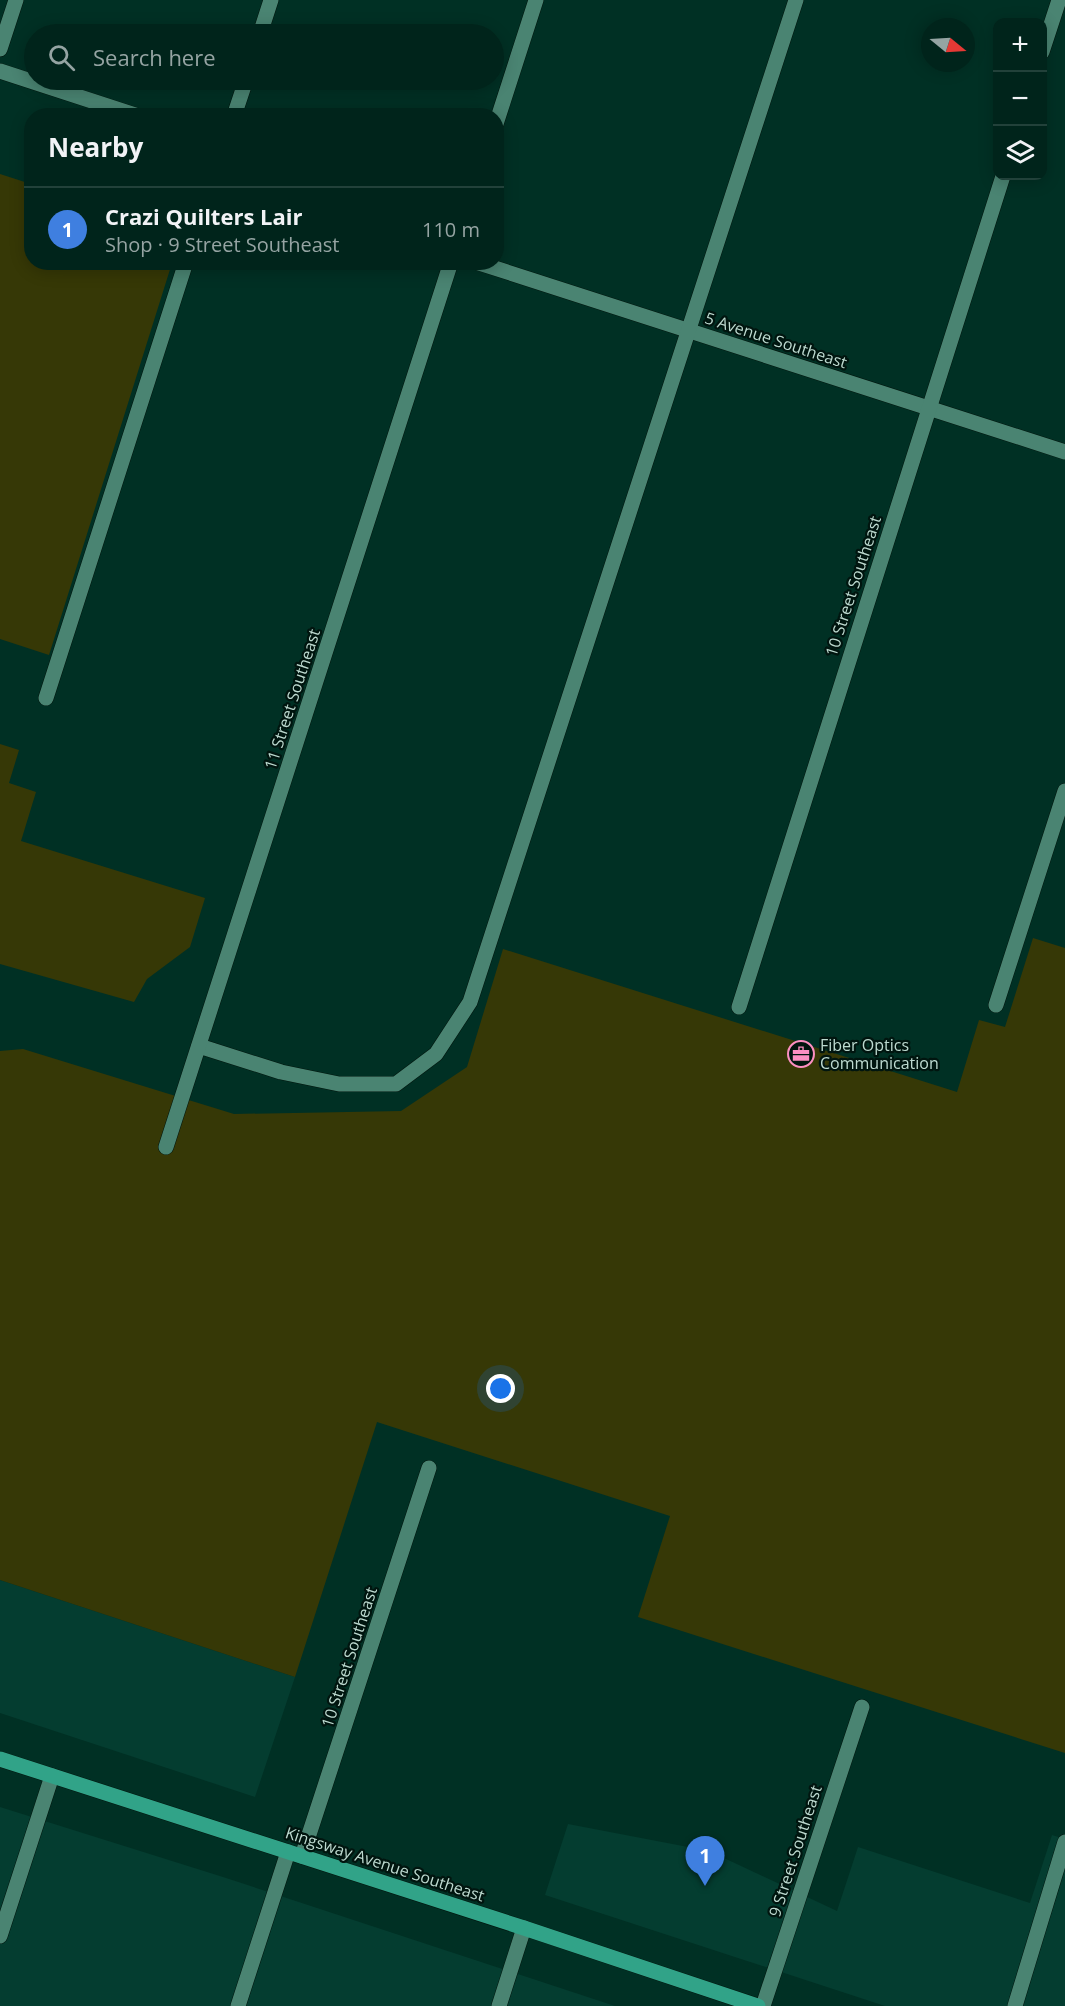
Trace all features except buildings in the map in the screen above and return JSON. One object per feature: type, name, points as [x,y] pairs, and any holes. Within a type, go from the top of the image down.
[{"type":"main road","name":"Kingsway Avenue Southeast","points":[[0,1759],[758,2006]]},
{"type":"street","points":[[0,49],[16,0]]},
{"type":"street","points":[[263,24],[271,0]]},
{"type":"street","points":[[501,108],[536,0]]},
{"type":"street","points":[[199,1046],[281,1072],[339,1084],[396,1084],[436,1054],[470,1002],[796,0]]},
{"type":"street","points":[[1047,37],[1059,0]]},
{"type":"street","points":[[0,71],[24,79]]},
{"type":"street","points":[[58,90],[113,108]]},
{"type":"street","points":[[237,108],[243,90]]},
{"type":"street","name":"10 Street Southeast","points":[[739,1007],[1002,180]]},
{"type":"street","points":[[46,698],[183,270]]},
{"type":"street","name":"11 Street Southeast","points":[[166,1147],[448,270]]},
{"type":"street","name":"5 Avenue Southeast","points":[[501,270],[1065,452]]},
{"type":"street","points":[[996,1005],[1058,836],[1065,791]]},
{"type":"street","name":"10 Street Southeast","points":[[238,2006],[295,1854],[429,1468]]},
{"type":"street","name":"9 Street Southeast","points":[[763,2006],[862,1707]]},
{"type":"street","points":[[0,1936],[52,1776]]},
{"type":"street","points":[[1015,2006],[1065,1842]]},
{"type":"street","points":[[499,2006],[524,1928]]},
{"type":"shaded area","points":[[0,174],[24,182],[24,270],[170,270],[49,655],[0,639]]},
{"type":"shaded area","points":[[0,744],[19,750],[9,783],[36,792],[21,841],[205,898],[190,947],[147,979],[134,1002],[0,964]]},
{"type":"shaded area","points":[[1033,938],[1065,948],[1065,1753],[638,1617],[670,1516],[377,1422],[295,1677],[0,1580],[0,1051],[23,1049],[234,1114],[401,1111],[467,1067],[503,949],[957,1092],[979,1020],[1005,1027]]},
{"type":"shaded area","points":[[0,1580],[295,1677],[255,1797],[0,1713]]},
{"type":"shaded area","points":[[0,1807],[223,1877],[615,2006],[0,2006]]},
{"type":"shaded area","points":[[568,1824],[709,1851],[837,1911],[858,1847],[1030,1903],[1052,1835],[1065,1839],[1065,2006],[885,2006],[545,1895]]},
{"type":"place","name":"Fiber Optics Communication","points":[[801,1054]]},
{"type":"place","name":"Crazi Quilters Lair","points":[[705,1886]]}]
